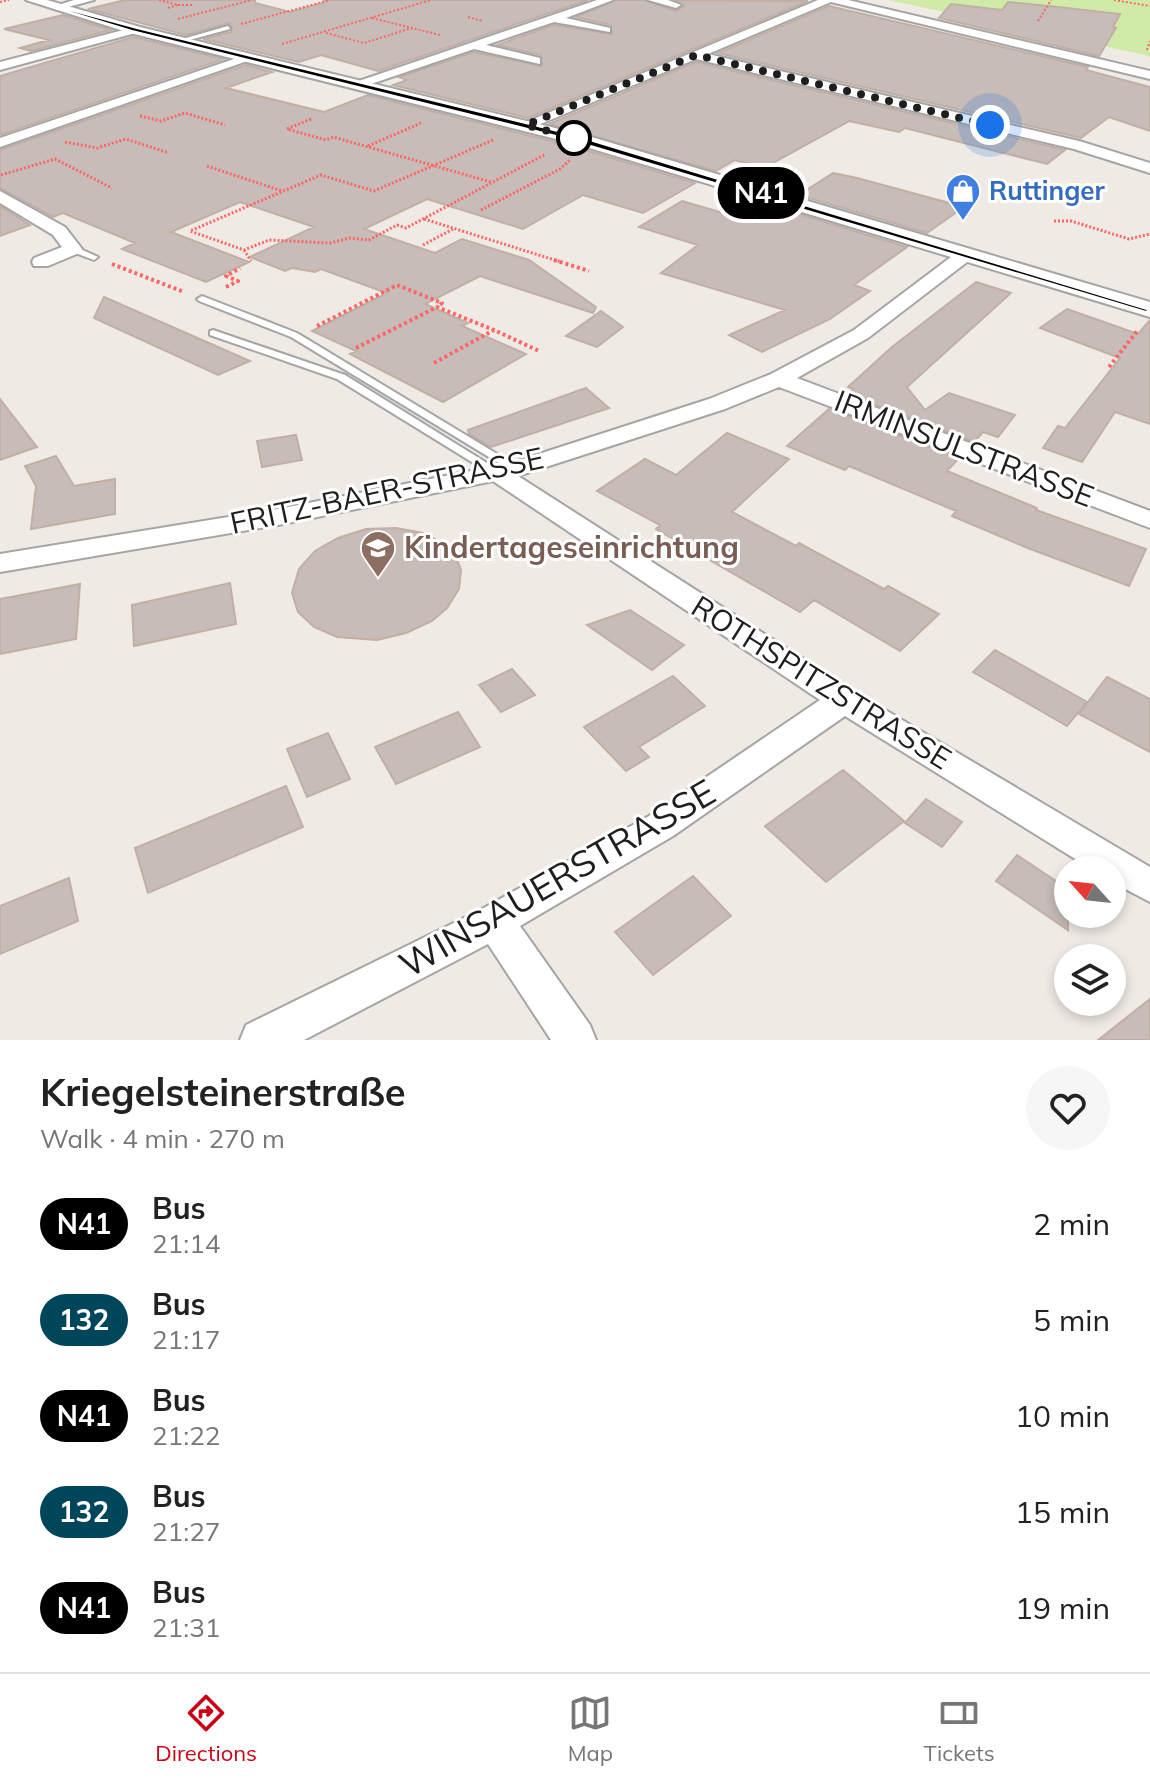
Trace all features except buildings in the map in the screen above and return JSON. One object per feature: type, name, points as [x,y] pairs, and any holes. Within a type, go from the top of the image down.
[{"type":"street","points":[[33,0],[135,30],[526,125],[965,255],[1146,317]]},
{"type":"street","points":[[57,7],[89,0]]},
{"type":"street","points":[[360,83],[608,0]]},
{"type":"street","points":[[653,0],[676,5]]},
{"type":"street","points":[[526,125],[827,0]]},
{"type":"street","points":[[834,0],[1150,75]]},
{"type":"street","points":[[557,19],[606,30]]},
{"type":"street","points":[[0,66],[135,30]]},
{"type":"street","points":[[474,44],[536,61]]},
{"type":"street","points":[[696,55],[1079,146],[1150,168]]},
{"type":"street","points":[[0,143],[253,57]]},
{"type":"street","points":[[0,196],[59,231],[73,249],[41,262]]},
{"type":"street","name":"FRITZ-BAER-STRASSE","points":[[0,563],[278,517],[506,471],[717,404],[779,379],[861,334],[965,255]]},
{"type":"street","name":"IRMINSULSTRASSE","points":[[779,379],[1150,520]]},
{"type":"street","name":"ROTHSPITZSTRASSE","points":[[506,471],[844,700],[1150,886]]},
{"type":"street","name":"WINSAUERSTRASSE","points":[[261,1040],[495,921],[661,826],[844,700]]},
{"type":"street","points":[[495,921],[575,1040]]},
{"type":"lane","points":[[182,40],[228,28]]},
{"type":"lane","points":[[73,249],[94,257]]},
{"type":"lane","points":[[202,299],[294,335],[506,471]]},
{"type":"lane","points":[[213,333],[341,377],[506,471]]},
{"type":"path","points":[[0,2],[9,0]]},
{"type":"path","points":[[159,0],[193,5]]},
{"type":"path","points":[[135,30],[252,0]]},
{"type":"path","points":[[228,28],[330,0]]},
{"type":"path","points":[[272,47],[431,0]]},
{"type":"path","points":[[1038,21],[1051,0]]},
{"type":"path","points":[[1114,0],[1150,6]]},
{"type":"path","points":[[168,8],[178,5]]},
{"type":"path","points":[[371,18],[474,44]]},
{"type":"path","points":[[324,32],[364,43],[413,28]]},
{"type":"path","points":[[1147,50],[1150,41]]},
{"type":"path","points":[[109,107],[155,121],[185,113],[225,125]]},
{"type":"path","points":[[367,146],[431,118]]},
{"type":"path","points":[[311,119],[287,129],[326,140],[333,137],[492,182]]},
{"type":"path","points":[[251,261],[244,250],[190,231],[321,175],[374,191],[526,125]]},
{"type":"path","points":[[33,132],[86,148],[97,148],[126,139],[169,153]]},
{"type":"path","points":[[244,250],[269,240],[330,243],[350,238],[369,240],[397,225],[406,228],[554,150]]},
{"type":"path","points":[[481,210],[560,169],[574,158]]},
{"type":"path","points":[[0,175],[55,159],[112,188]]},
{"type":"path","points":[[207,166],[282,191]]},
{"type":"path","points":[[424,219],[589,271]]},
{"type":"path","points":[[1054,221],[1071,221],[1129,239],[1150,234]]},
{"type":"path","points":[[423,245],[454,228]]},
{"type":"path","points":[[94,257],[202,299],[238,281],[226,276],[240,268]]},
{"type":"path","points":[[317,326],[397,285],[442,303],[356,348]]},
{"type":"path","points":[[437,307],[539,351]]},
{"type":"path","points":[[1109,367],[1146,317]]},
{"type":"path","points":[[434,363],[494,330]]},
{"type":"green space","points":[[888,0],[1150,0],[1150,57],[1145,55]]},
{"type":"bus line","name":"N41","points":[[33,0],[135,30],[345,79],[616,149],[1150,310]]},
{"type":"place","name":"Ruttinger","points":[[963,222]]},
{"type":"place","name":"Kindertageseinrichtung","points":[[378,579]]},
{"type":"route","points":[[574,138],[526,125],[696,55],[990,125]]}]
